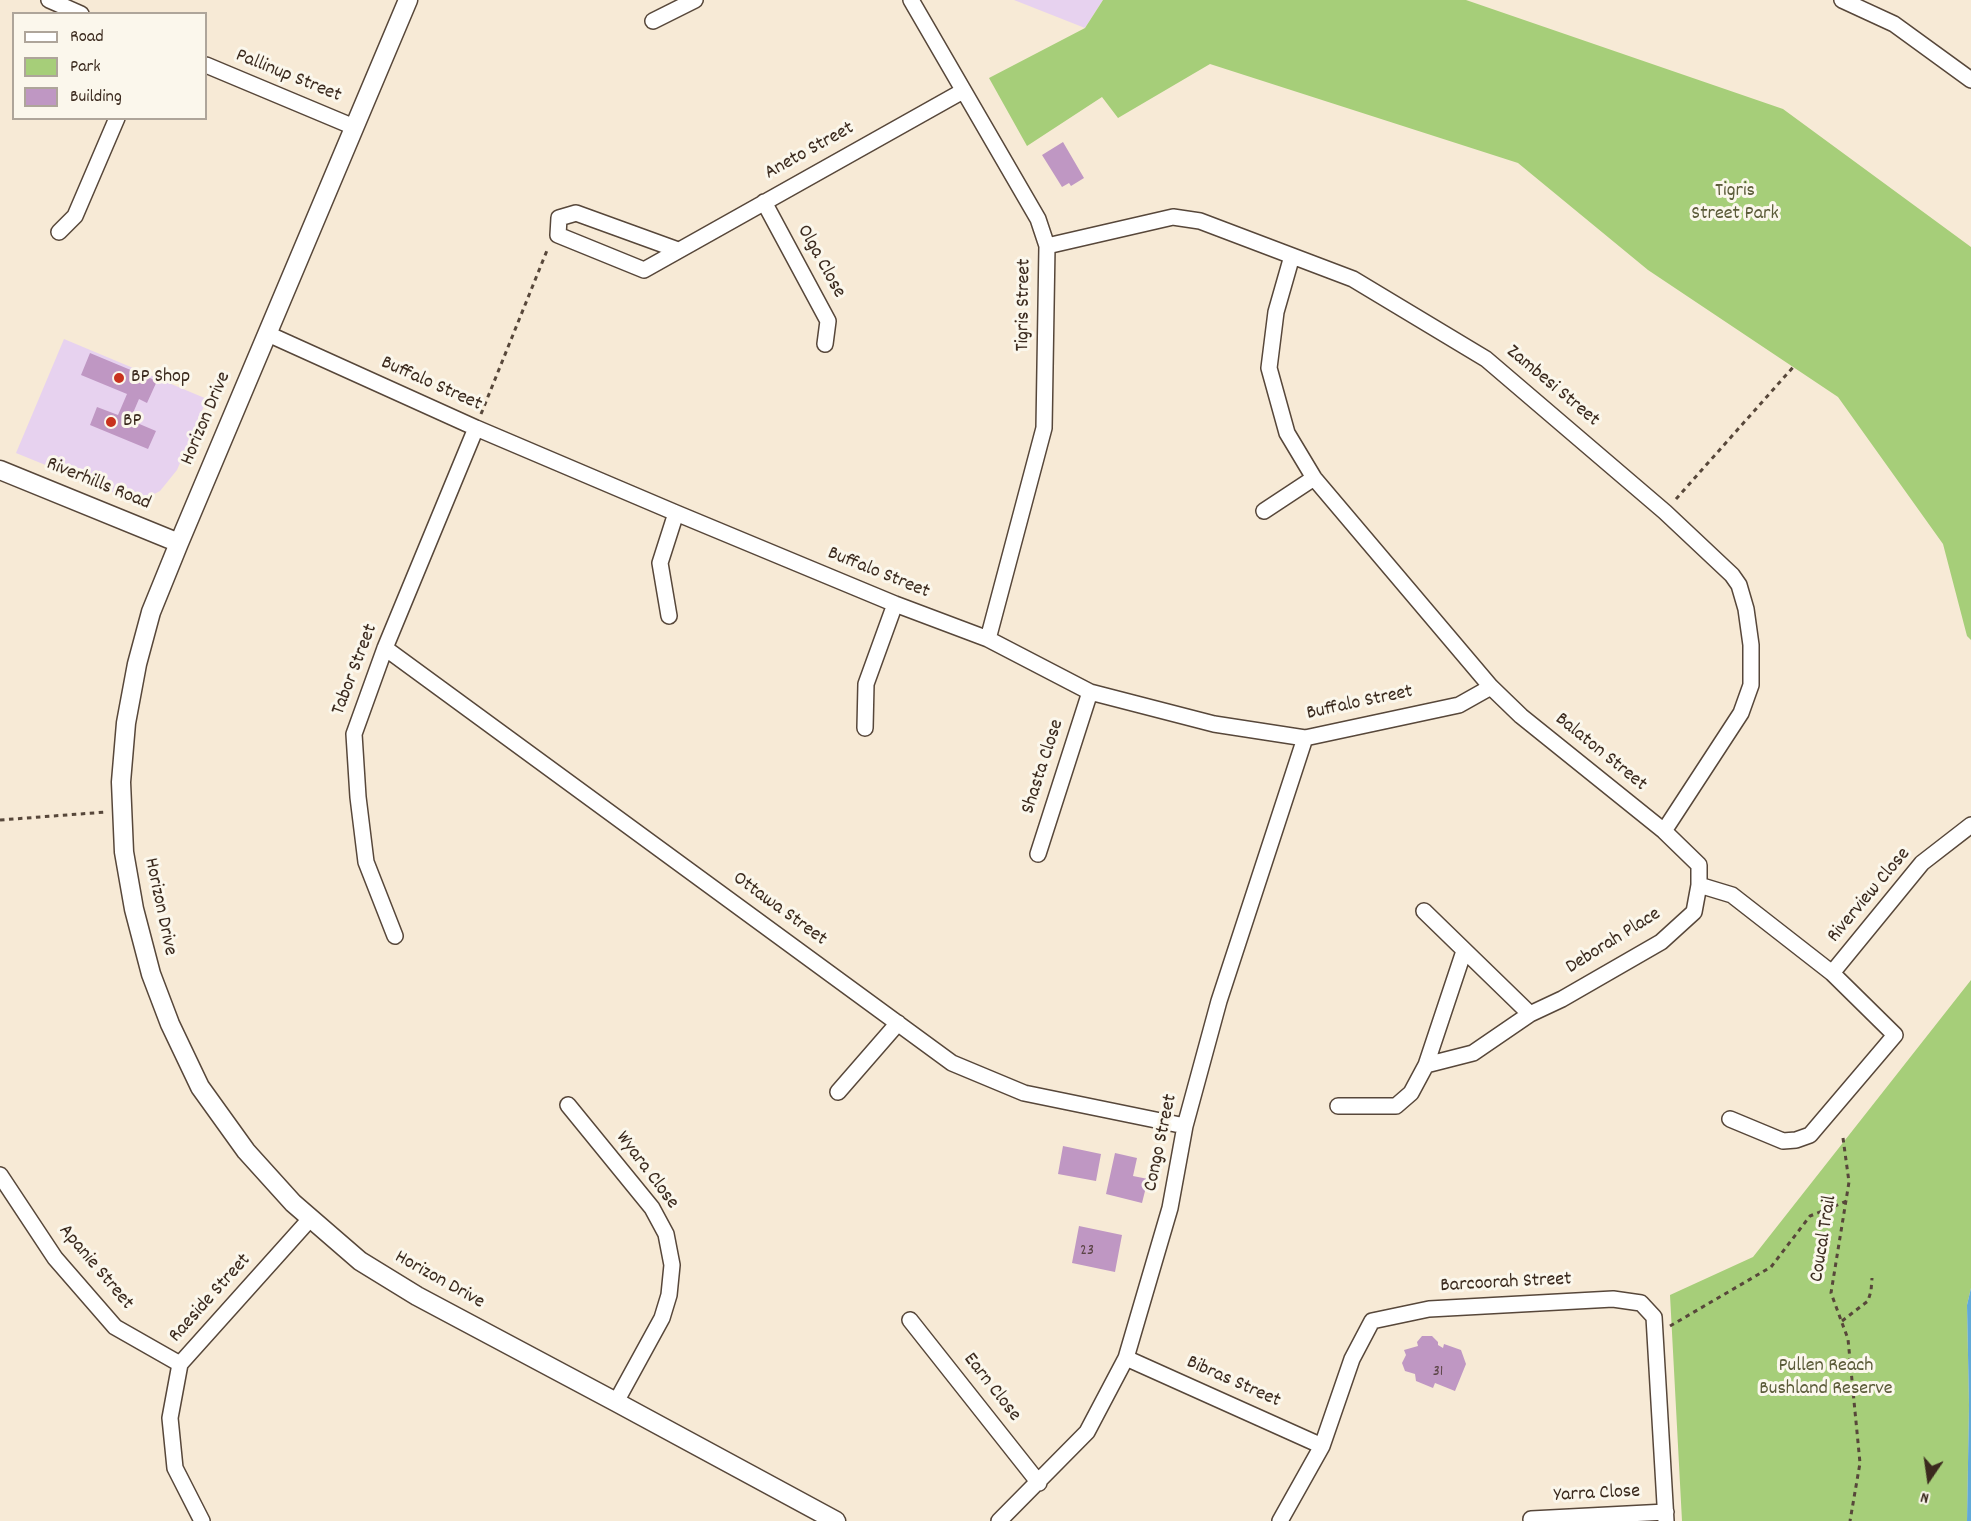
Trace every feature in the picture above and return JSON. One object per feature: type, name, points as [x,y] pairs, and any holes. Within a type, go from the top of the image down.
[{"type":"street","points":[[48,0],[76,12]]},
{"type":"street","name":"Horizon Drive","points":[[408,0],[179,543],[151,612],[137,664],[126,723],[122,782],[124,852],[134,909],[151,974],[170,1024],[200,1087],[246,1151],[310,1219],[360,1261],[387,1279],[836,1521]]},
{"type":"street","points":[[653,21],[695,0]]},
{"type":"street","name":"Tigris Street","points":[[911,0],[1038,219],[1047,246],[1044,428],[988,639]]},
{"type":"street","points":[[1842,0],[1894,24],[1971,80]]},
{"type":"street","name":"Pallinup Street","points":[[207,65],[354,127]]},
{"type":"street","name":"Aneto Street","points":[[558,235],[644,270],[963,91]]},
{"type":"street","points":[[59,232],[75,216],[116,120]]},
{"type":"street","name":"Olga Close","points":[[764,202],[828,321],[825,344]]},
{"type":"street","points":[[558,235],[559,218],[576,213],[678,250]]},
{"type":"street","name":"Zambesi Street","points":[[1047,246],[1173,217],[1200,221],[1353,279],[1486,359],[1665,512],[1732,574],[1739,585],[1746,609],[1751,645],[1751,685],[1741,713],[1664,831]]},
{"type":"street","name":"Balaton Street","points":[[1292,256],[1276,312],[1269,368],[1287,433],[1314,478],[1491,687],[1521,716],[1664,831],[1699,865],[1699,885]]},
{"type":"street","name":"Buffalo Street","points":[[268,334],[476,428],[676,513],[895,604],[988,639],[1090,692],[1214,724],[1305,738],[1459,705],[1491,687]]},
{"type":"street","name":"Tabor Street","points":[[395,936],[366,862],[358,797],[354,734],[386,648],[476,428]]},
{"type":"street","name":"Riverhills Road","points":[[0,470],[179,543]]},
{"type":"street","points":[[1264,511],[1314,478]]},
{"type":"street","points":[[669,616],[660,563],[676,513]]},
{"type":"street","points":[[865,728],[866,684],[895,604]]},
{"type":"street","name":"Ottawa Street","points":[[386,648],[952,1063],[1024,1093],[1185,1126]]},
{"type":"street","name":"Shasta Close","points":[[1038,854],[1090,692]]},
{"type":"street","name":"Congo Street","points":[[999,1521],[1039,1483],[1087,1431],[1126,1358],[1170,1208],[1185,1126],[1219,1000],[1305,738]]},
{"type":"street","name":"Riverview Close","points":[[1832,974],[1922,863],[1971,825]]},
{"type":"street","points":[[1699,885],[1732,895],[1832,974],[1895,1035],[1810,1135],[1796,1140],[1783,1141],[1730,1119]]},
{"type":"street","name":"Deborah Place","points":[[1426,1065],[1473,1053],[1530,1014],[1562,999],[1661,942],[1694,912],[1699,885]]},
{"type":"street","points":[[1424,911],[1530,1014]]},
{"type":"street","points":[[1338,1106],[1396,1106],[1411,1093],[1426,1065],[1464,951]]},
{"type":"street","points":[[838,1092],[898,1023]]},
{"type":"street","name":"Wyara Close","points":[[568,1105],[652,1208],[666,1234],[672,1265],[669,1295],[662,1318],[616,1402]]},
{"type":"street","name":"Apanie Street","points":[[0,1175],[55,1258],[115,1327],[180,1365]]},
{"type":"street","name":"Raeside Street","points":[[195,1519],[175,1468],[170,1418],[180,1365],[310,1219]]},
{"type":"street","name":"Barcoorah Street","points":[[1280,1521],[1322,1446],[1352,1359],[1372,1322],[1429,1309],[1612,1299],[1641,1303],[1654,1317],[1666,1516]]},
{"type":"street","name":"Earn Close","points":[[910,1320],[1039,1483]]},
{"type":"street","name":"Bibras Street","points":[[1126,1358],[1322,1446]]},
{"type":"street","name":"Yarra Close","points":[[1531,1519],[1666,1516]]},
{"type":"path","points":[[476,428],[550,243],[558,235]]},
{"type":"path","points":[[1665,512],[1795,366]]},
{"type":"path","points":[[0,820],[123,811]]},
{"type":"path","name":"Coucal Trail","points":[[1843,1138],[1849,1182],[1831,1293],[1848,1339],[1860,1463],[1850,1521]]},
{"type":"path","points":[[1656,1334],[1771,1267],[1810,1216],[1847,1201]]},
{"type":"path","points":[[1842,1321],[1868,1301],[1872,1278]]},
{"type":"shaded area","points":[[1014,0],[1103,0],[1085,28]]},
{"type":"shaded area","points":[[64,339],[207,399],[177,470],[160,491],[143,500],[129,499],[16,453]]},
{"type":"green space","name":"Tigris Street Park","points":[[1103,0],[1466,0],[1783,109],[1971,247],[1971,640],[1967,636],[1943,544],[1838,397],[1648,270],[1518,163],[1210,64],[1118,118],[1102,97],[1027,146],[989,78],[1085,28]]},
{"type":"green space","name":"Pullen Reach Bushland Reserve","points":[[1971,980],[1971,1288],[1967,1305],[1969,1405],[1967,1521],[1682,1521],[1670,1295],[1753,1257]]},
{"type":"water","points":[[1971,1288],[1971,1521],[1967,1521],[1969,1405],[1967,1305]]},
{"type":"building","points":[[1063,142],[1084,178],[1071,186],[1069,183],[1062,187],[1042,155]]},
{"type":"building","points":[[90,353],[157,381],[147,403],[139,399],[130,420],[156,431],[148,449],[90,425],[97,407],[118,415],[127,394],[81,375]]},
{"type":"building","points":[[1063,1146],[1101,1154],[1096,1181],[1058,1174]]},
{"type":"building","points":[[1115,1153],[1137,1158],[1133,1176],[1148,1179],[1142,1203],[1106,1194]]},
{"type":"building","points":[[1079,1226],[1122,1235],[1115,1272],[1072,1263]]},
{"type":"building","points":[[1422,1336],[1432,1336],[1443,1348],[1444,1344],[1461,1350],[1466,1364],[1455,1391],[1435,1383],[1433,1388],[1416,1381],[1415,1374],[1405,1371],[1402,1363],[1406,1355],[1404,1350],[1418,1346],[1417,1342]]},
{"type":"place","name":"BP Shop","points":[[119,378]]},
{"type":"place","name":"BP","points":[[111,422]]}]
